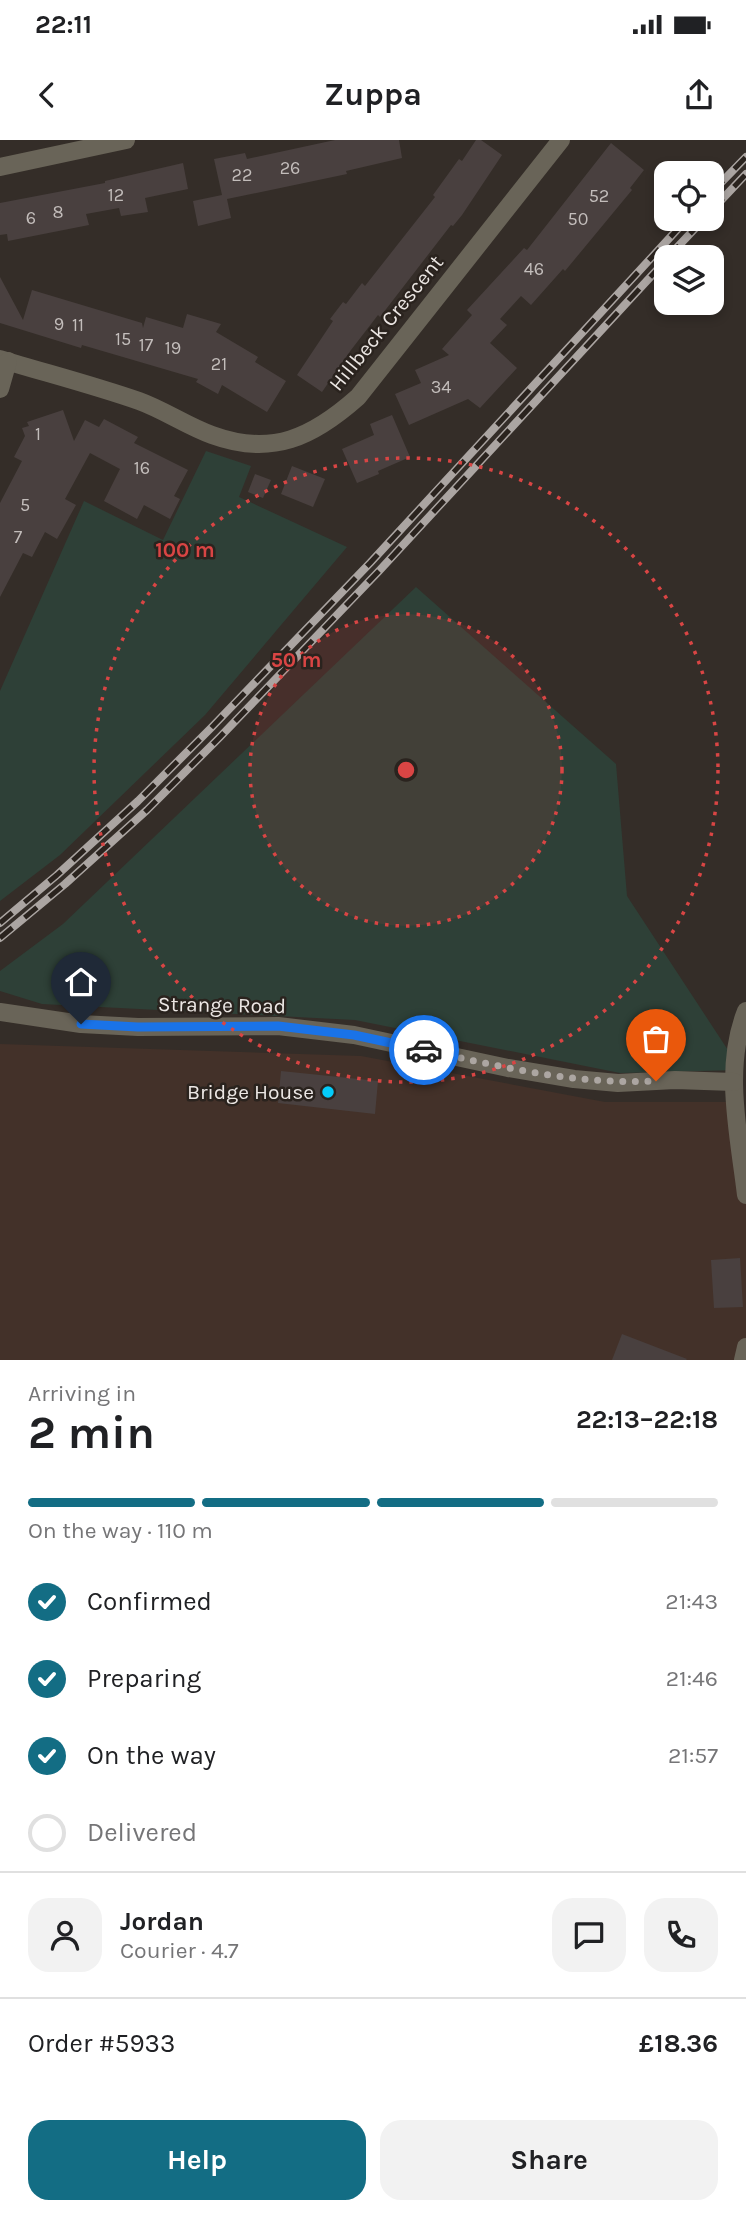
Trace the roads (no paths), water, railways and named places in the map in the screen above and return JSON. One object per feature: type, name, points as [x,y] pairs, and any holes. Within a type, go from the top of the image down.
[{"type":"street","points":[[0,167],[126,140]]},
{"type":"street","name":"Hillbeck Crescent","points":[[4,360],[141,402],[212,435],[251,446],[307,434],[334,419],[358,397],[561,140]]},
{"type":"street","points":[[0,389],[4,360]]},
{"type":"street","points":[[746,1011],[738,1037],[733,1082],[746,1195]]},
{"type":"street","name":"Strange Road","points":[[0,1012],[81,1024],[138,1027],[278,1026],[354,1035],[508,1068],[574,1079],[618,1083],[675,1080],[733,1082]]},
{"type":"street","points":[[743,1360],[746,1347]]},
{"type":"railway","points":[[724,180],[746,157]]},
{"type":"railway","points":[[724,197],[746,174]]},
{"type":"railway","points":[[0,923],[138,801],[211,728],[370,563],[676,231]]},
{"type":"railway","points":[[679,245],[693,231]]},
{"type":"railway","points":[[0,938],[147,810],[220,737],[379,571],[654,273]]},
{"type":"place","name":"Bridge House","points":[[328,1092]]}]
